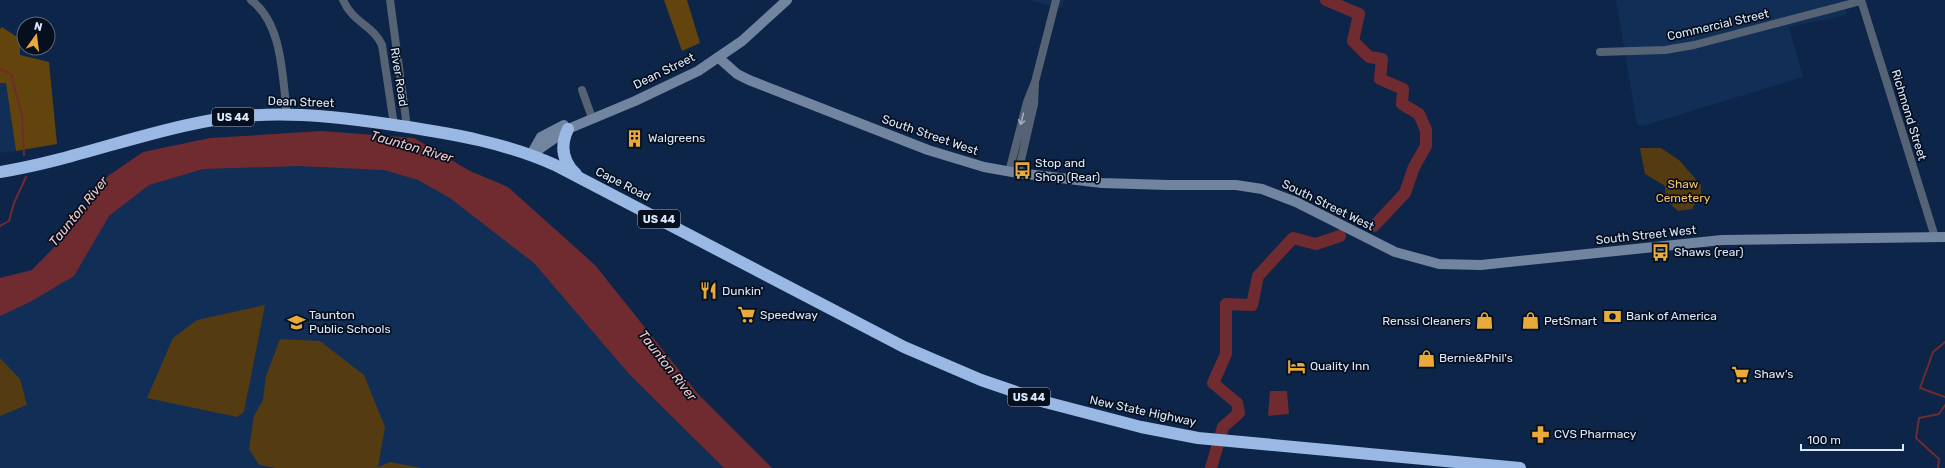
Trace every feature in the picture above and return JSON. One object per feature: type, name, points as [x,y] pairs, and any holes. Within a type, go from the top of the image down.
[{"type":"highway","name":"Dean Street","points":[[0,172],[67,157],[165,130],[247,115],[287,114],[325,116],[394,125],[470,137],[532,155]]},
{"type":"highway","points":[[568,129],[563,140],[564,157],[570,168],[583,179]]},
{"type":"highway","name":"Cape Road","points":[[532,155],[583,179],[786,285]]},
{"type":"highway","name":"New State Highway","points":[[786,285],[904,347],[1004,388],[1117,422],[1229,442],[1520,468]]},
{"type":"street","points":[[251,0],[262,11],[273,34],[279,53],[287,114]]},
{"type":"street","name":"River Road","points":[[343,0],[352,16],[375,34],[382,45],[394,125]]},
{"type":"street","points":[[390,0],[407,127]]},
{"type":"street","name":"Dean Street","points":[[532,155],[568,129],[698,71],[719,58],[755,31],[787,0]]},
{"type":"street","points":[[1014,172],[1034,104],[1035,82],[1056,0]]},
{"type":"street","name":"Commercial Street","points":[[1600,52],[1682,48],[1861,0]]},
{"type":"street","name":"Richmond Street","points":[[1861,0],[1940,237]]},
{"type":"street","name":"South Street West","points":[[719,58],[737,74],[749,80],[928,150],[963,162],[1014,172],[1126,184],[1222,184],[1256,187],[1296,202],[1395,252],[1425,261],[1452,265],[1481,265],[1722,240],[1940,237]]},
{"type":"street","points":[[582,90],[591,115]]},
{"type":"street","name":"Dean Street","points":[[532,155],[541,137],[547,132],[591,115],[621,106]]},
{"type":"shaded area","points":[[664,0],[687,0],[700,43],[682,51]]},
{"type":"shaded area","points":[[1027,0],[1064,0],[1062,8]]},
{"type":"shaded area","points":[[1616,0],[1845,0],[1847,15],[1789,27],[1803,77],[1643,126],[1637,125]]},
{"type":"shaded area","points":[[2,27],[16,36],[16,56],[24,56],[49,62],[57,144],[16,151],[6,83],[0,83],[0,29]]},
{"type":"shaded area","points":[[6,82],[16,151],[0,153],[0,83]]},
{"type":"shaded area","name":"Taunton Public Schools","points":[[279,161],[384,166],[439,188],[538,261],[728,468],[0,468],[0,311],[145,185],[205,164]]},
{"type":"green space","name":"Shaw Cemetery","points":[[1640,148],[1661,148],[1679,160],[1701,185],[1701,194],[1692,209],[1678,211],[1666,200],[1665,186],[1645,174]]},
{"type":"green space","points":[[265,305],[244,412],[237,417],[147,398],[173,338],[197,320]]},
{"type":"green space","points":[[280,339],[320,341],[364,375],[385,427],[378,467],[390,462],[422,468],[276,468],[259,465],[249,449],[254,416],[263,400],[266,376]]},
{"type":"green space","points":[[0,358],[20,379],[27,405],[0,416]]},
{"type":"water","name":"Taunton River","points":[[322,131],[414,138],[470,171],[508,187],[595,265],[698,394],[772,468],[724,468],[630,375],[534,263],[450,198],[418,180],[384,170],[298,166],[203,169],[149,185],[109,216],[74,276],[30,302],[0,316],[0,278],[32,270],[71,230],[108,176],[143,152],[210,138]]},
{"type":"water","points":[[1270,391],[1287,391],[1289,414],[1268,416]]},
{"type":"waterway","points":[[1326,0],[1359,14],[1353,41],[1369,57],[1382,59],[1380,79],[1403,89],[1402,104],[1419,114],[1426,130],[1426,146],[1414,167],[1405,193],[1374,226]]},
{"type":"waterway","points":[[0,69],[11,74],[22,115],[24,155]]},
{"type":"waterway","points":[[0,226],[9,221],[14,203],[26,177]]},
{"type":"waterway","points":[[1211,468],[1223,427],[1239,413],[1237,403],[1213,383],[1226,354],[1226,304],[1252,305],[1258,276],[1293,238],[1316,244],[1340,236]]},
{"type":"waterway","points":[[1945,342],[1933,352],[1920,388],[1945,397]]},
{"type":"waterway","points":[[1938,468],[1939,459],[1916,438],[1919,418],[1939,414],[1945,405]]},
{"type":"place","name":"Walgreens","points":[[635,138]]},
{"type":"place","name":"Stop and Shop (Rear)","points":[[1022,170]]},
{"type":"place","name":"Shaws (rear)","points":[[1661,252]]},
{"type":"place","name":"Dunkin'","points":[[709,291]]},
{"type":"place","name":"Speedway","points":[[747,315]]},
{"type":"place","name":"Bank of America","points":[[1613,316]]},
{"type":"place","name":"Renssi Cleaners","points":[[1484,321]]},
{"type":"place","name":"PetSmart","points":[[1531,321]]},
{"type":"place","name":"Taunton Public Schools","points":[[296,322]]},
{"type":"place","name":"Bernie&Phil's","points":[[1426,358]]},
{"type":"place","name":"Quality Inn","points":[[1297,366]]},
{"type":"place","name":"Shaw's","points":[[1741,374]]},
{"type":"place","name":"CVS Pharmacy","points":[[1541,434]]}]
